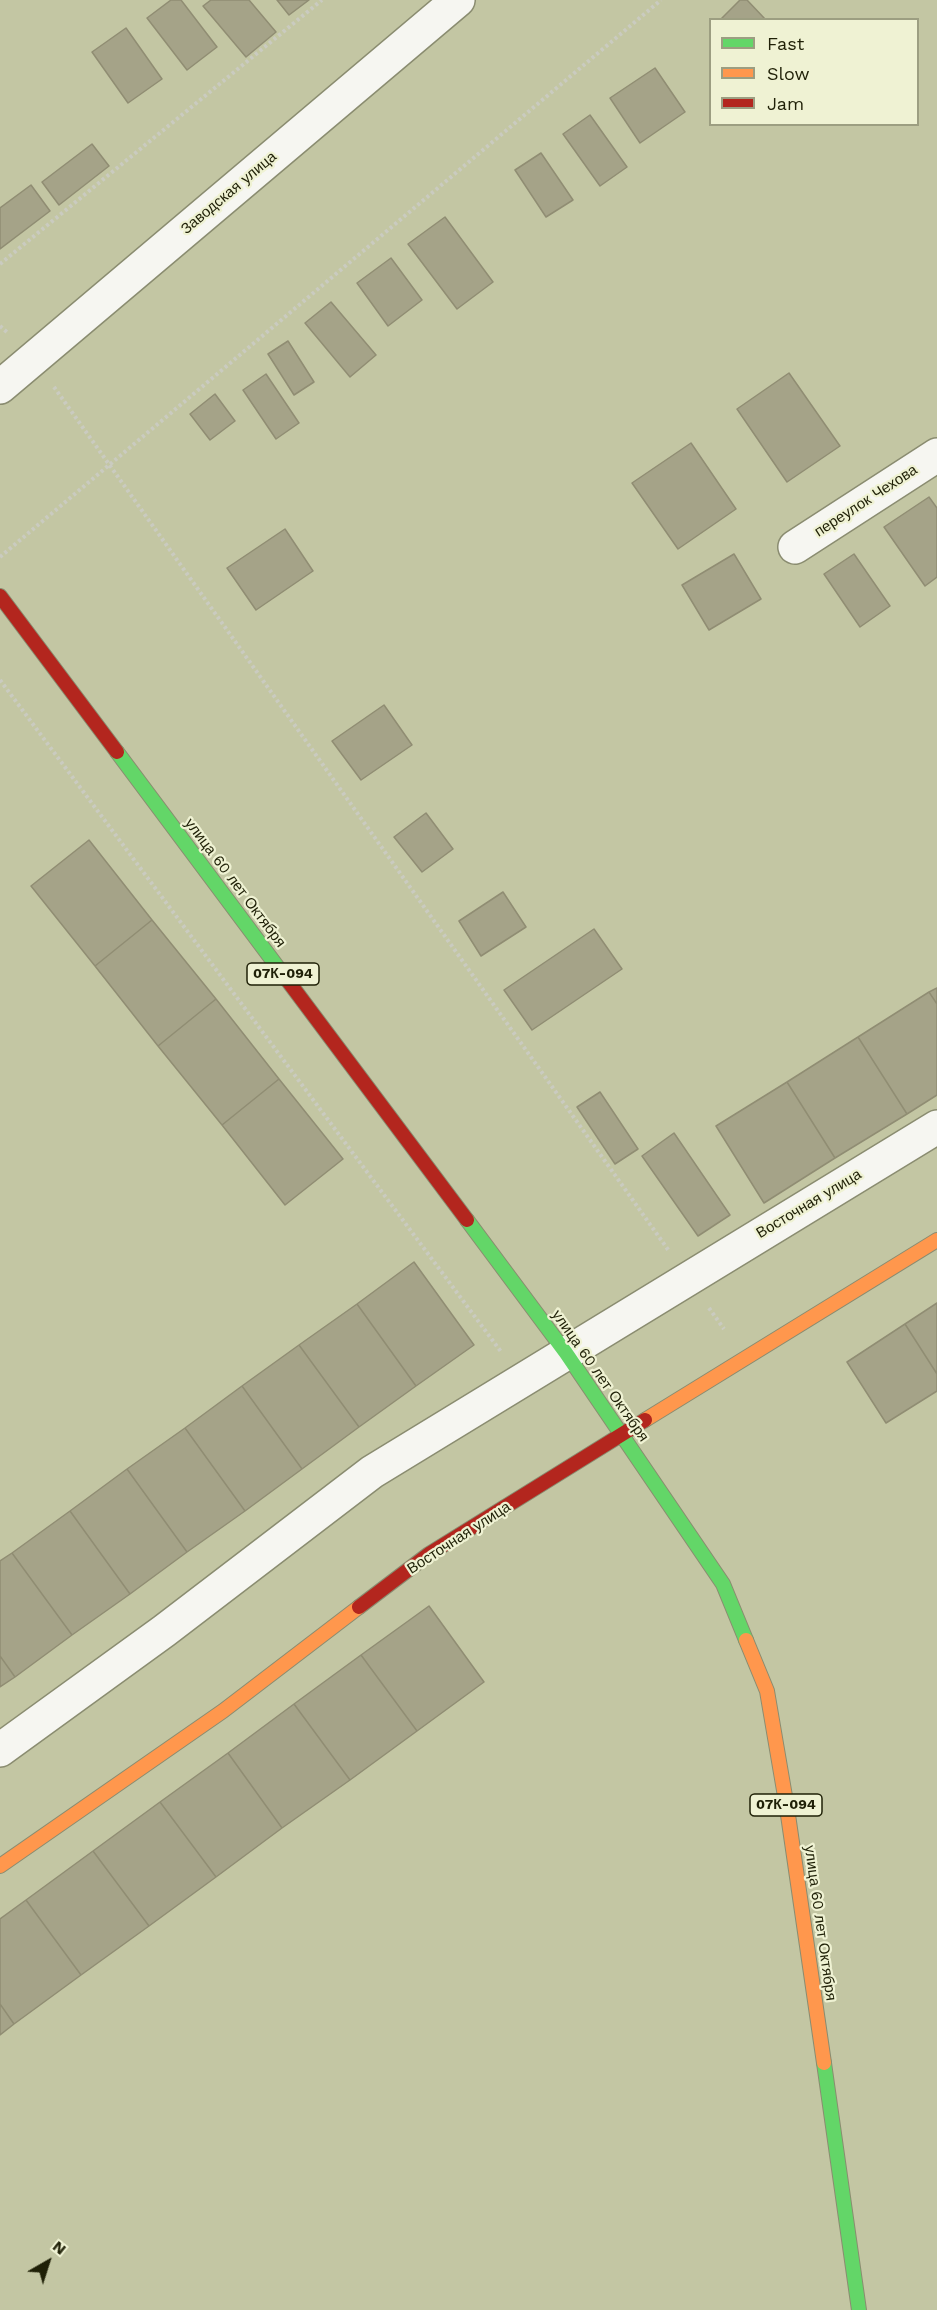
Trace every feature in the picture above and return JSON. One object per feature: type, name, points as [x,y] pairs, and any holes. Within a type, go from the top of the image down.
[{"type":"main road","name":"улица 60 лет Октября","points":[[0,596],[566,1353],[723,1584],[767,1691],[789,1819],[859,2310]]},
{"type":"main road","name":"Восточная улица","points":[[0,1866],[223,1711],[429,1554],[937,1240]]},
{"type":"street","name":"Заводская улица","points":[[0,387],[458,0]]},
{"type":"street","name":"переулок Чехова","points":[[795,547],[937,455]]},
{"type":"street","name":"Восточная улица","points":[[0,1750],[164,1630],[372,1472],[687,1277],[937,1127]]},
{"type":"path","points":[[0,264],[322,0]]},
{"type":"path","points":[[0,557],[661,0]]},
{"type":"path","points":[[0,326],[34,358],[745,1359]]},
{"type":"path","points":[[0,680],[522,1380]]},
{"type":"building","points":[[171,0],[181,0],[217,47],[187,70],[147,18]]},
{"type":"building","points":[[211,0],[249,0],[276,32],[246,57],[203,6]]},
{"type":"building","points":[[277,0],[309,0],[289,15]]},
{"type":"building","points":[[740,0],[747,0],[764,18],[722,18]]},
{"type":"building","points":[[126,28],[162,79],[128,103],[92,52]]},
{"type":"building","points":[[655,68],[685,112],[640,143],[610,98]]},
{"type":"building","points":[[590,115],[627,167],[600,186],[563,134]]},
{"type":"building","points":[[92,144],[109,166],[59,205],[42,182]]},
{"type":"building","points":[[541,153],[573,200],[546,217],[515,170]]},
{"type":"building","points":[[31,185],[50,211],[0,249],[0,208]]},
{"type":"building","points":[[445,217],[493,282],[457,309],[408,244]]},
{"type":"building","points":[[391,258],[422,300],[388,326],[357,283]]},
{"type":"building","points":[[331,302],[376,355],[350,377],[305,323]]},
{"type":"building","points":[[288,341],[314,382],[294,395],[268,354]]},
{"type":"building","points":[[789,373],[840,446],[787,482],[737,409]]},
{"type":"building","points":[[266,374],[299,423],[276,439],[243,390]]},
{"type":"building","points":[[215,394],[235,421],[210,440],[190,414]]},
{"type":"building","points":[[691,443],[736,509],[678,549],[632,483]]},
{"type":"building","points":[[929,497],[937,508],[937,577],[925,586],[884,527]]},
{"type":"building","points":[[285,529],[313,571],[256,610],[227,568]]},
{"type":"building","points":[[734,554],[761,599],[709,630],[682,585]]},
{"type":"building","points":[[854,554],[890,606],[860,627],[824,574]]},
{"type":"building","points":[[384,705],[412,745],[361,780],[332,741]]},
{"type":"building","points":[[426,813],[453,849],[422,872],[394,837]]},
{"type":"building","points":[[89,840],[152,920],[95,966],[31,886]]},
{"type":"building","points":[[503,892],[526,927],[481,956],[459,921]]},
{"type":"building","points":[[152,920],[216,999],[158,1046],[95,966]]},
{"type":"building","points":[[594,929],[622,969],[532,1030],[504,990]]},
{"type":"building","points":[[937,988],[937,1004],[929,992]]},
{"type":"building","points":[[929,992],[937,1004],[937,1095],[907,1114],[858,1037]]},
{"type":"building","points":[[216,999],[279,1079],[222,1125],[158,1046]]},
{"type":"building","points":[[858,1037],[907,1114],[835,1158],[787,1082]]},
{"type":"building","points":[[279,1079],[343,1159],[285,1205],[222,1125]]},
{"type":"building","points":[[787,1082],[835,1158],[764,1203],[716,1126]]},
{"type":"building","points":[[600,1092],[638,1149],[615,1164],[577,1107]]},
{"type":"building","points":[[674,1133],[730,1215],[698,1236],[642,1156]]},
{"type":"building","points":[[414,1262],[474,1345],[416,1386],[357,1304]]},
{"type":"building","points":[[937,1303],[937,1374],[905,1324]]},
{"type":"building","points":[[357,1304],[416,1386],[359,1427],[299,1345]]},
{"type":"building","points":[[905,1324],[937,1374],[937,1391],[886,1423],[847,1362]]},
{"type":"building","points":[[299,1345],[359,1427],[302,1469],[242,1386]]},
{"type":"building","points":[[242,1386],[302,1469],[245,1511],[185,1428]]},
{"type":"building","points":[[185,1428],[245,1511],[187,1552],[127,1469]]},
{"type":"building","points":[[127,1469],[187,1552],[130,1594],[70,1511]]},
{"type":"building","points":[[70,1511],[130,1594],[72,1635],[12,1553]]},
{"type":"building","points":[[12,1553],[72,1635],[15,1677],[0,1656],[0,1561]]},
{"type":"building","points":[[429,1606],[484,1682],[417,1731],[361,1655]]},
{"type":"building","points":[[361,1655],[417,1731],[350,1780],[294,1704]]},
{"type":"building","points":[[0,1656],[15,1677],[0,1687]]},
{"type":"building","points":[[294,1704],[350,1780],[282,1828],[228,1753]]},
{"type":"building","points":[[228,1753],[282,1828],[216,1877],[160,1802]]},
{"type":"building","points":[[160,1802],[216,1877],[149,1926],[93,1851]]},
{"type":"building","points":[[93,1851],[149,1926],[81,1975],[26,1900]]},
{"type":"building","points":[[26,1900],[81,1975],[14,2024],[0,2004],[0,1919]]},
{"type":"building","points":[[0,2004],[14,2024],[0,2035]]},
{"type":"traffic: fast","points":[[117,752],[285,977]]},
{"type":"traffic: fast","points":[[467,1220],[566,1353],[723,1584],[746,1640]]},
{"type":"traffic: fast","points":[[824,2063],[859,2310]]},
{"type":"traffic: slow","points":[[645,1420],[937,1240]]},
{"type":"traffic: slow","points":[[0,1866],[223,1711],[359,1607]]},
{"type":"traffic: slow","points":[[746,1640],[767,1691],[787,1808],[824,2063]]},
{"type":"traffic: jam","points":[[0,596],[117,752]]},
{"type":"traffic: jam","points":[[285,977],[467,1220]]},
{"type":"traffic: jam","points":[[359,1607],[429,1554],[645,1420]]}]
